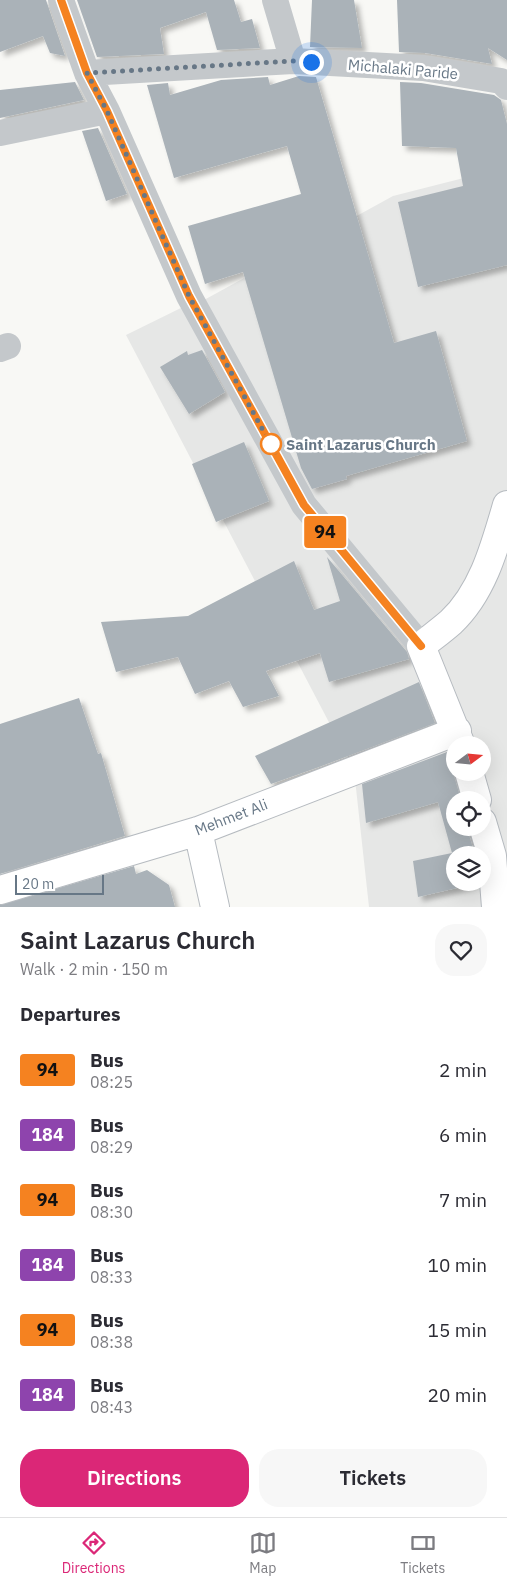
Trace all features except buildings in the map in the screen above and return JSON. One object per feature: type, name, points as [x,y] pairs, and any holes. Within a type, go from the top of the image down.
[{"type":"street","points":[[61,0],[87,73],[107,111],[189,296],[304,505],[421,646],[458,736]]},
{"type":"street","points":[[275,0],[293,61]]},
{"type":"street","name":"Michalaki Paride","points":[[87,73],[293,61],[423,68],[500,81],[507,87]]},
{"type":"street","points":[[0,133],[107,111]]},
{"type":"street","points":[[421,646],[452,621],[470,598],[502,537],[507,505]]},
{"type":"street","name":"Mehmet Ali","points":[[0,890],[198,830],[446,743]]},
{"type":"street","points":[[198,830],[215,907]]},
{"type":"street","points":[[489,836],[499,854],[496,907]]},
{"type":"shaded area","points":[[507,167],[507,907],[369,907],[354,770],[126,335],[189,304],[204,300],[393,196]]},
{"type":"bus line","name":"94","points":[[61,0],[87,73],[107,111],[189,296],[304,505],[421,646]]},
{"type":"place","name":"Saint Lazarus Church","points":[[271,444]]},
{"type":"route","points":[[271,444],[275,452],[189,296],[107,111],[87,73],[293,61],[311,62]]}]
